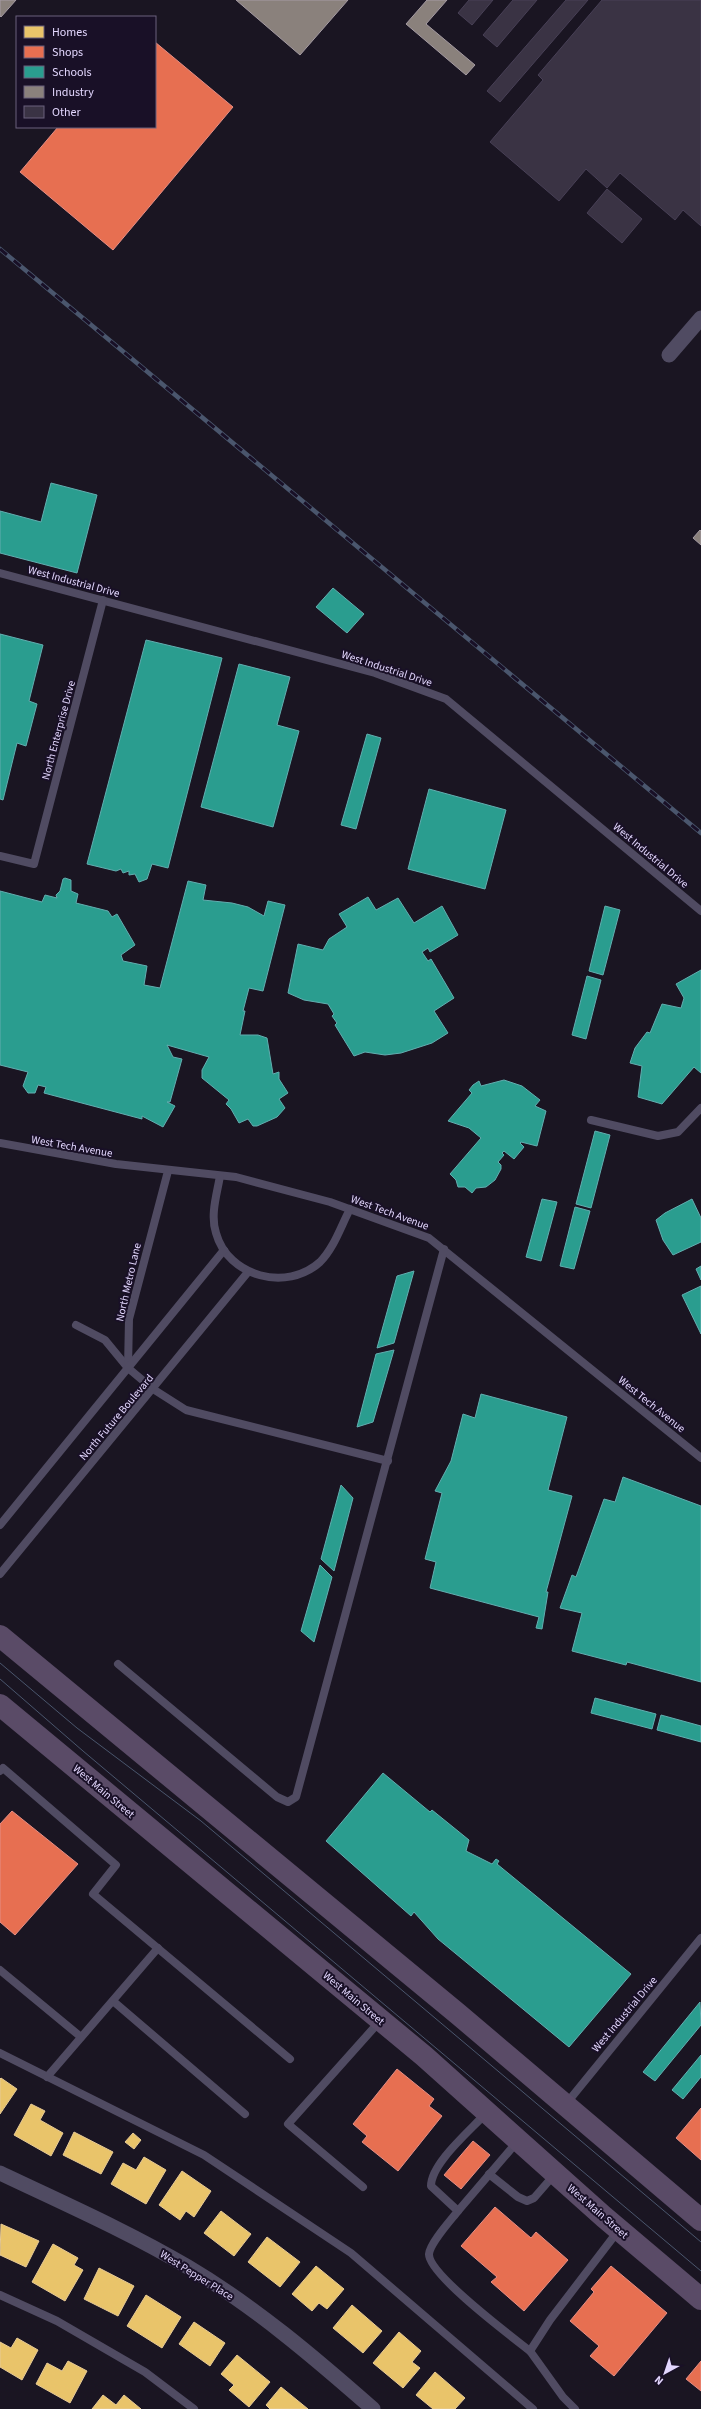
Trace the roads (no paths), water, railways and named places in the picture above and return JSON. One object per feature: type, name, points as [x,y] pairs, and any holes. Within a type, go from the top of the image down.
[{"type":"main road","points":[[0,1636],[566,2104],[701,2220]]},
{"type":"main road","name":"West Main Street","points":[[0,1705],[381,2021],[701,2299]]},
{"type":"street","points":[[669,355],[701,318]]},
{"type":"street","name":"West Pepper Place","points":[[0,2173],[111,2225],[189,2267],[264,2319],[373,2409]]},
{"type":"lane","name":"West Industrial Drive","points":[[0,572],[375,673],[446,699],[701,911]]},
{"type":"lane","name":"North Enterprise Drive","points":[[0,856],[34,864],[103,600]]},
{"type":"lane","points":[[591,1120],[658,1136],[678,1132],[701,1108]]},
{"type":"lane","name":"West Tech Avenue","points":[[0,1143],[100,1162],[244,1179],[350,1209],[429,1238],[701,1458]]},
{"type":"lane","name":"North Metro Lane","points":[[128,1368],[129,1319],[168,1171]]},
{"type":"lane","points":[[220,1176],[213,1217],[216,1234],[224,1250],[248,1272],[267,1278],[287,1277],[305,1272],[320,1261],[331,1247],[350,1209]]},
{"type":"lane","points":[[118,1664],[277,1797],[288,1802],[296,1797],[388,1461],[444,1249]]},
{"type":"lane","name":"North Future Boulevard","points":[[0,1525],[224,1250]]},
{"type":"lane","name":"North Future Boulevard","points":[[0,1574],[248,1272]]},
{"type":"lane","points":[[76,1325],[105,1340],[128,1368],[153,1389],[186,1410],[388,1461]]},
{"type":"lane","points":[[0,1771],[3,1768],[116,1865],[93,1894],[290,2059]]},
{"type":"lane","name":"West Industrial Drive","points":[[566,2104],[701,1938]]},
{"type":"lane","points":[[47,2077],[158,1948]]},
{"type":"lane","points":[[0,1970],[81,2037]]},
{"type":"lane","points":[[113,2001],[246,2114]]},
{"type":"lane","points":[[363,2187],[288,2124],[381,2021]]},
{"type":"lane","points":[[0,2053],[204,2155],[351,2253],[533,2409]]},
{"type":"lane","points":[[458,2211],[431,2186],[431,2178],[437,2167],[487,2112]]},
{"type":"lane","points":[[518,2140],[458,2211],[431,2248],[430,2261],[439,2274],[452,2286],[530,2351],[563,2397],[575,2409]]},
{"type":"lane","points":[[489,2174],[518,2197],[527,2201],[534,2198],[555,2173]]},
{"type":"lane","points":[[530,2351],[550,2320],[620,2230]]},
{"type":"lane","points":[[0,2295],[57,2321],[145,2372],[194,2409]]},
{"type":"tram line","points":[[0,1663],[77,1728],[201,1821],[701,2242]]},
{"type":"tram line","points":[[0,1679],[83,1751],[701,2271]]},
{"type":"railway","points":[[0,249],[701,833]]}]
